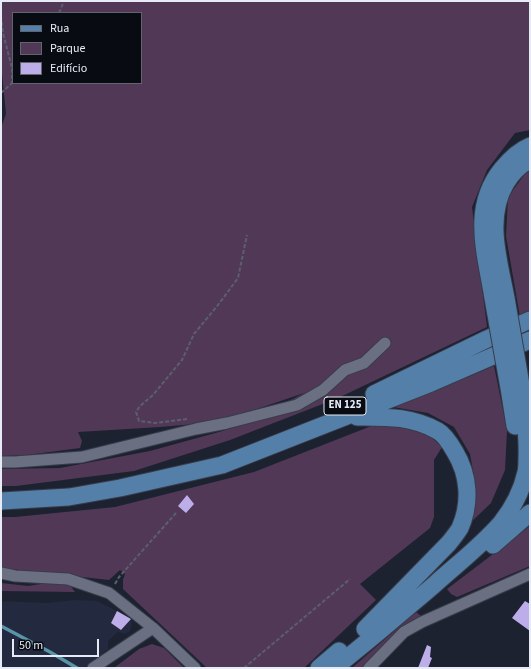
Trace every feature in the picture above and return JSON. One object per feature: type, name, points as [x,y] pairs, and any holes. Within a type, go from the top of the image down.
[{"type":"main road","points":[[500,298],[483,239],[482,222],[484,204],[489,188],[498,174],[520,150],[530,146]]},
{"type":"main road","points":[[334,668],[473,551],[501,523],[520,490],[526,471],[526,426],[515,387],[500,298],[495,225],[497,207],[502,190],[512,174],[524,163],[530,160]]},
{"type":"main road","points":[[374,394],[487,339],[530,320]]},
{"type":"main road","name":"EN 125","points":[[157,480],[279,434],[530,327]]},
{"type":"main road","name":"EN 125","points":[[1,501],[69,497],[120,488],[222,465],[345,418],[530,340]]},
{"type":"main road","points":[[319,668],[453,554],[476,533],[492,516],[503,501],[512,482],[516,464],[517,449],[514,423],[515,387]]},
{"type":"main road","points":[[345,418],[398,418],[419,423],[439,432],[452,446],[461,461],[466,477],[467,500],[465,513],[459,529],[449,543],[365,630]]},
{"type":"main road","points":[[401,613],[448,581],[530,513]]},
{"type":"street","points":[[1,462],[82,457],[297,405],[323,390],[345,370],[364,363],[385,344]]},
{"type":"street","points":[[1,573],[15,576],[68,579],[109,593],[153,628],[195,668]]},
{"type":"street","points":[[369,668],[404,632],[422,622],[530,574]]},
{"type":"street","points":[[93,668],[153,628]]},
{"type":"path","points":[[59,12],[64,1]]},
{"type":"path","points":[[1,16],[3,33],[12,68],[12,83],[1,93]]},
{"type":"path","points":[[196,429],[190,418],[155,423],[139,421],[136,412],[140,406],[153,395],[182,360],[194,334],[238,278],[247,235]]},
{"type":"path","points":[[109,593],[119,577],[134,562],[176,513]]},
{"type":"path","points":[[244,668],[350,579]]},
{"type":"shaded area","points":[[74,600],[97,601],[117,611],[131,619],[132,624],[130,631],[125,634],[118,632],[108,641],[108,649],[84,668],[1,668],[1,601],[47,603]]},
{"type":"green space","points":[[1,1],[530,1],[530,130],[515,133],[487,170],[472,207],[487,327],[338,398],[230,440],[134,471],[16,486],[1,486],[1,469],[60,468],[150,451],[248,423],[304,393],[254,410],[206,423],[78,432],[82,441],[80,448],[27,455],[1,456],[1,128],[6,114],[1,63]]},
{"type":"green space","points":[[530,167],[530,312],[520,317],[506,236],[508,197]]},
{"type":"green space","points":[[494,366],[507,430],[505,470],[491,503],[466,527],[474,509],[474,477],[470,454],[454,427],[428,413],[393,407]]},
{"type":"green space","points":[[379,423],[409,426],[429,435],[442,447],[434,460],[434,517],[430,528],[360,584],[376,600],[304,668],[207,668],[123,589],[125,574],[120,570],[109,580],[1,568],[1,517],[15,517],[115,507],[254,472]]},
{"type":"green space","points":[[530,526],[530,566],[457,597],[451,594],[447,589]]},
{"type":"green space","points":[[60,581],[70,585],[75,592],[1,591],[1,583],[28,586]]},
{"type":"green space","points":[[416,612],[421,616],[393,637],[365,668],[352,668]]},
{"type":"green space","points":[[152,644],[164,648],[184,668],[114,668],[139,649]]},
{"type":"building","points":[[187,495],[194,504],[186,513],[178,506]]},
{"type":"building","points":[[525,601],[530,604],[530,631],[512,618]]},
{"type":"building","points":[[117,611],[131,619],[121,630],[111,623]]},
{"type":"building","points":[[427,645],[431,647],[430,657],[432,658],[428,668],[418,668]]},
{"type":"waterway","points":[[1,626],[77,668]]}]
